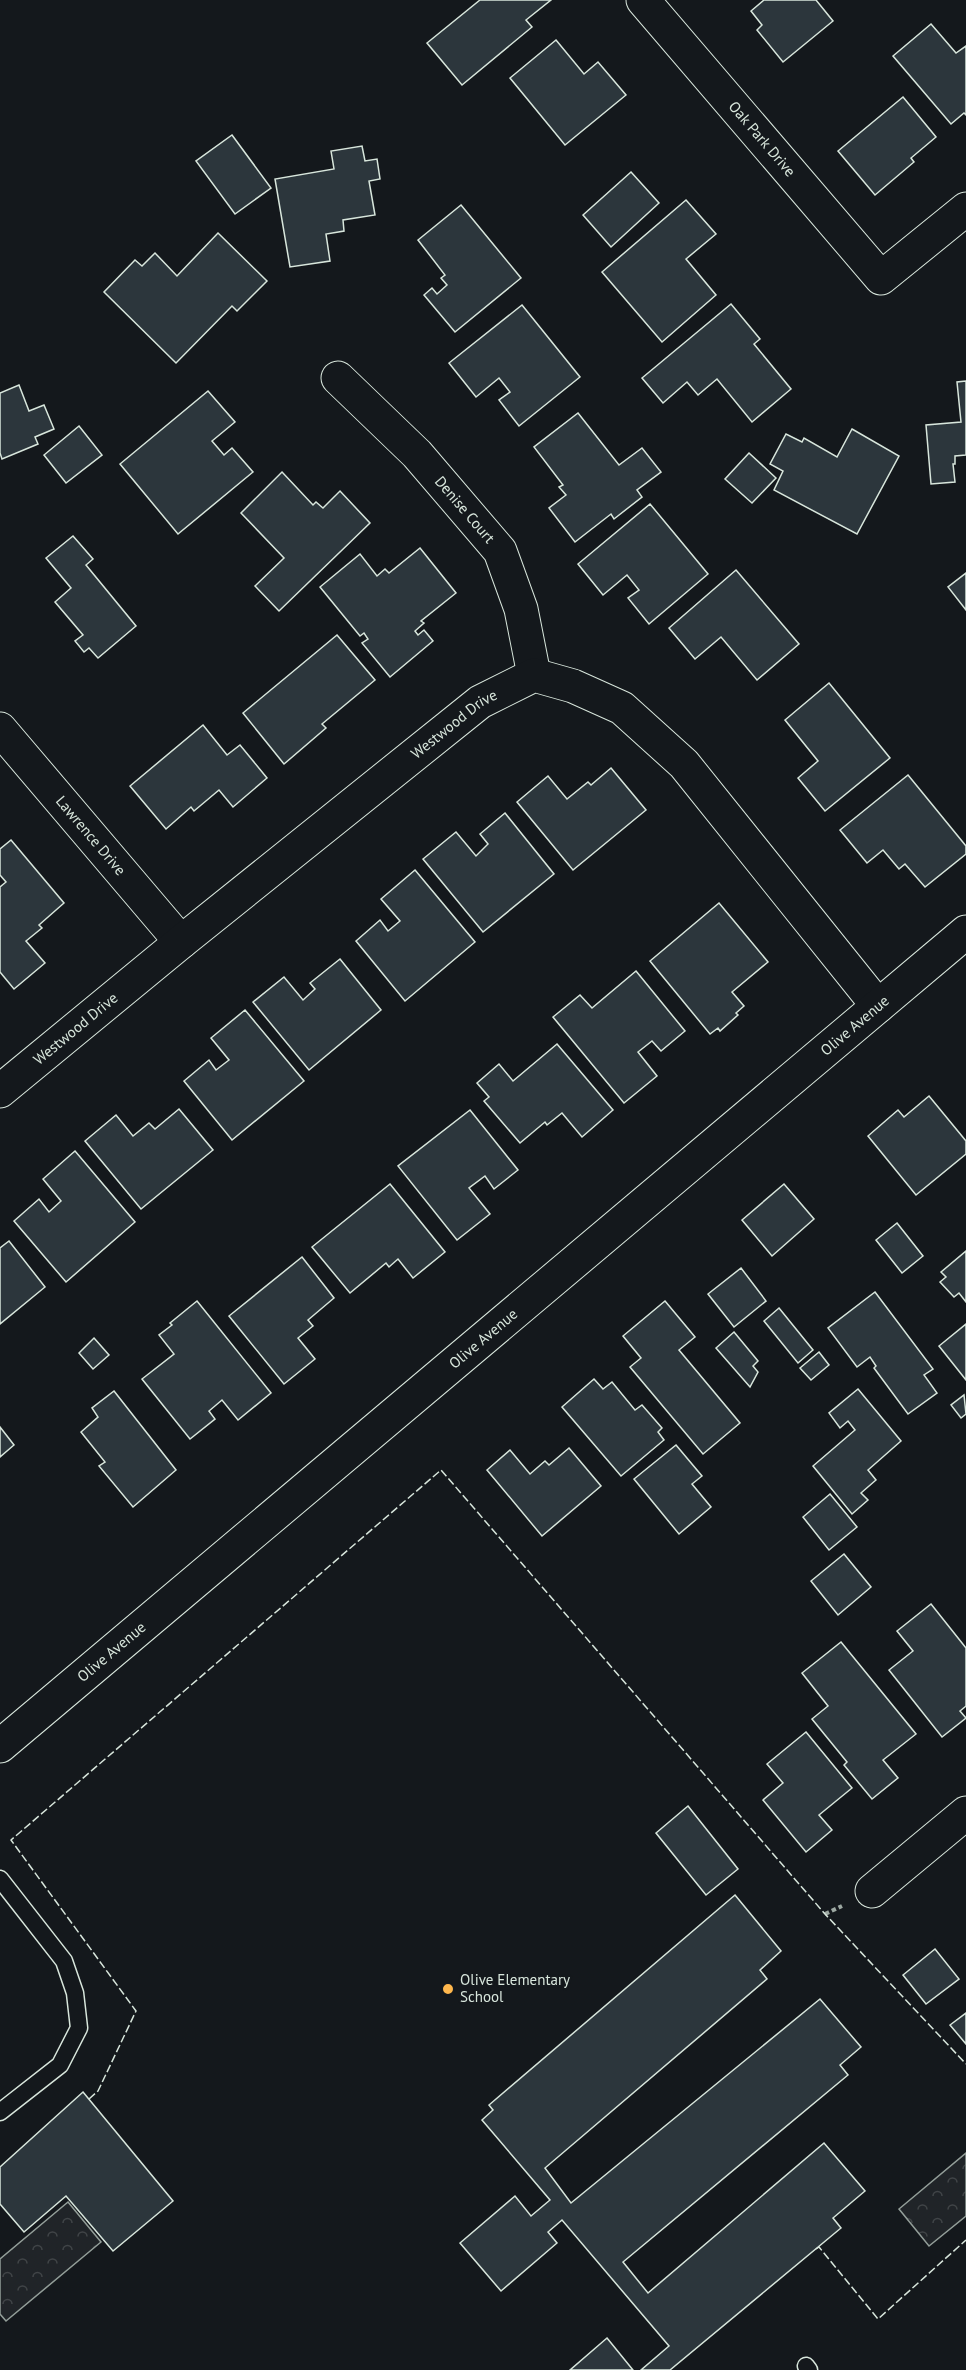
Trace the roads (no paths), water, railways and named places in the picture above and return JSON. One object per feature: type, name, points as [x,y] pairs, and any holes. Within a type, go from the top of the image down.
[{"type":"street","name":"Oak Park Drive","points":[[643,0],[881,279],[966,209]]},
{"type":"street","name":"Denise Court","points":[[338,378],[417,454],[500,551],[521,609],[534,675]]},
{"type":"street","name":"Westwood Drive","points":[[0,1091],[480,702],[534,675]]},
{"type":"street","points":[[534,675],[573,686],[622,708],[684,764],[878,1006]]},
{"type":"street","name":"Lawrence Drive","points":[[0,729],[181,942]]},
{"type":"street","name":"Olive Avenue","points":[[0,1746],[966,933]]},
{"type":"street","points":[[872,1891],[966,1813]]},
{"type":"lane","points":[[0,1879],[64,1961],[75,1993],[79,2028],[60,2065],[0,2112]]},
{"type":"place","name":"Olive Elementary School","points":[[448,1989]]}]
